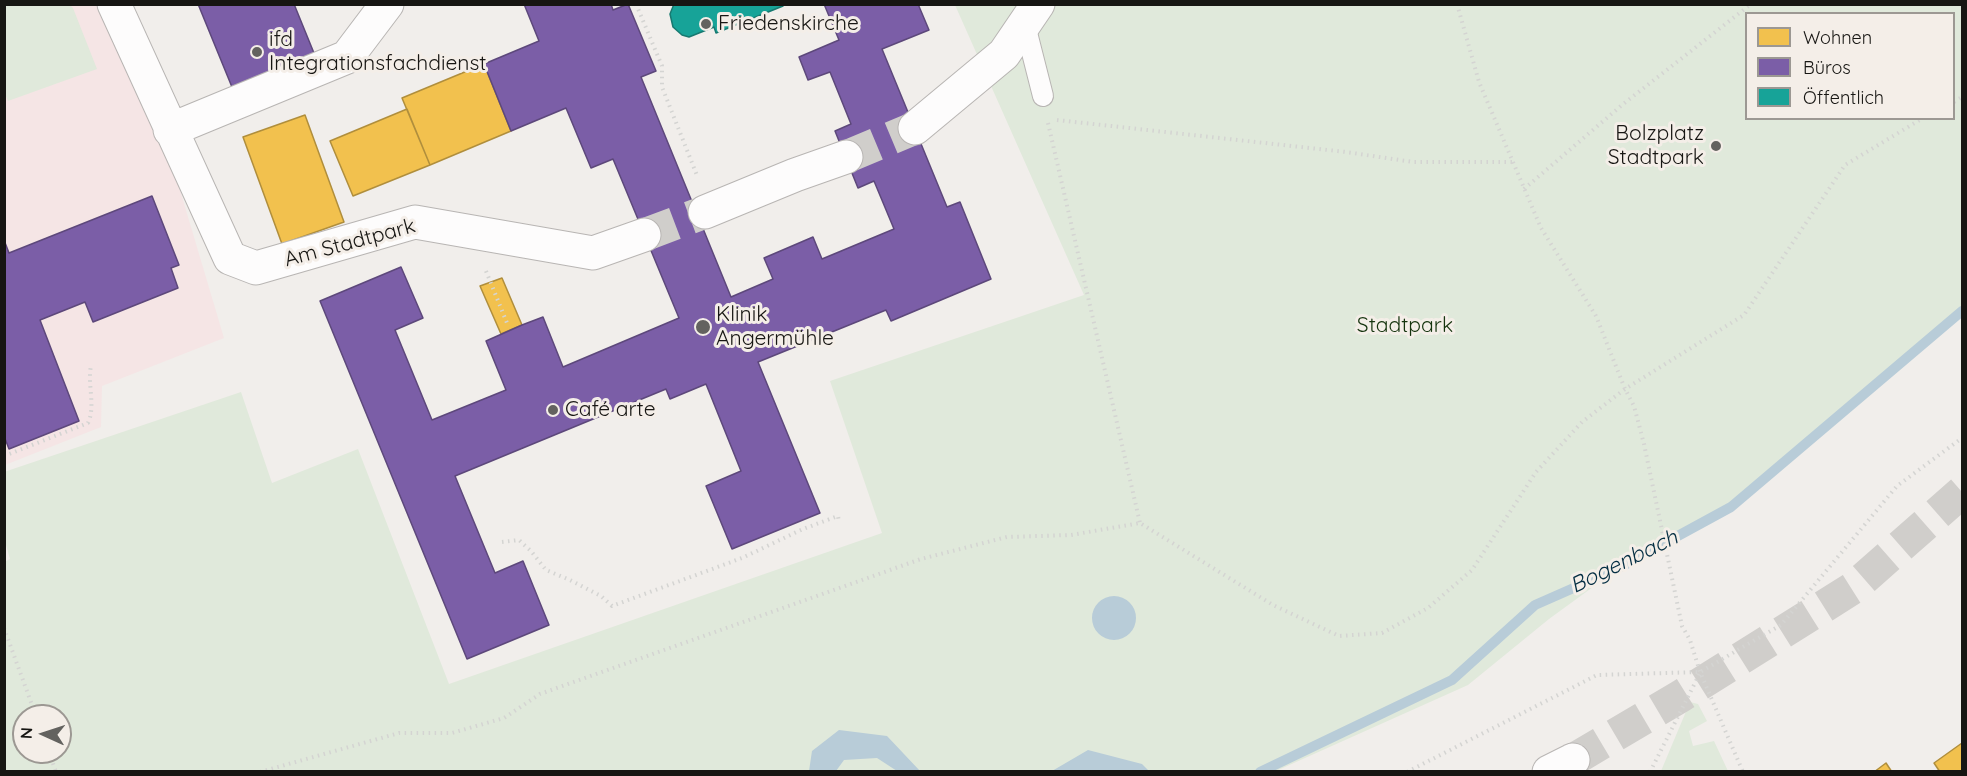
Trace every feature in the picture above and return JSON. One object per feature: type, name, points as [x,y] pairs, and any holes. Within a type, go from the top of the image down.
[{"type":"street","name":"Am Stadtpark","points":[[114,4],[230,258],[256,268],[415,222],[593,253],[644,235]]},
{"type":"street","points":[[170,130],[347,57],[387,4]]},
{"type":"street","points":[[915,128],[1004,54],[1031,15]]},
{"type":"street","points":[[708,211],[795,175],[846,157]]},
{"type":"lane","points":[[1031,15],[1042,96]]},
{"type":"path","points":[[636,4],[662,66],[662,87],[708,211]]},
{"type":"path","points":[[1457,4],[1479,82],[1541,228],[1596,316],[1634,406],[1682,626],[1690,640],[1700,672],[1743,771]]},
{"type":"path","points":[[1524,189],[1622,105],[1751,4]]},
{"type":"path","points":[[1140,523],[1047,119],[1346,152],[1413,162],[1512,162]]},
{"type":"path","points":[[260,771],[399,734],[452,734],[504,718],[540,694],[921,559],[1007,537],[1071,535],[1140,523],[1273,605],[1339,636],[1382,633],[1428,608],[1472,570],[1536,472],[1582,422],[1625,389],[1744,315],[1845,165],[1920,120]]},
{"type":"path","points":[[470,231],[507,323]]},
{"type":"path","points":[[4,456],[88,423],[92,416],[89,374],[91,366]]},
{"type":"path","points":[[1407,771],[1597,675],[1700,672],[1781,625],[1897,486],[1962,438]]},
{"type":"path","points":[[502,542],[519,540],[546,570],[601,596],[612,606],[742,558],[803,529],[838,516],[838,522]]},
{"type":"path","points":[[4,628],[32,704]]},
{"type":"path","points":[[1650,771],[1700,672]]},
{"type":"shaded area","points":[[5,5],[125,5],[224,338],[102,386],[101,427],[5,465]]},
{"type":"green space","points":[[5,4],[70,5],[97,69],[8,101],[4,92]]},
{"type":"green space","name":"Stadtpark","points":[[955,5],[1962,5],[1962,311],[1731,507],[1619,568],[1549,619],[1468,685],[1276,771],[5,771],[4,562],[10,559],[4,538],[4,472],[241,392],[272,483],[358,449],[449,684],[882,533],[830,381],[1084,295]]},
{"type":"green space","points":[[1690,702],[1698,704],[1707,721],[1689,731],[1693,746],[1714,741],[1728,771],[1661,771]]},
{"type":"water","points":[[1114,596],[1129,603],[1136,618],[1129,633],[1114,640],[1099,633],[1092,618],[1099,603]]},
{"type":"water","points":[[839,730],[887,736],[920,771],[897,771],[877,758],[844,760],[836,771],[809,771],[812,751]]},
{"type":"water","points":[[1088,750],[1142,764],[1149,771],[1052,771]]},
{"type":"building: Wohnen","points":[[484,64],[511,131],[430,165],[402,98]]},
{"type":"building: Wohnen","points":[[407,109],[430,165],[353,196],[330,141]]},
{"type":"building: Wohnen","points":[[305,115],[344,222],[282,244],[243,137]]},
{"type":"building: Wohnen","points":[[502,278],[522,325],[501,334],[480,286]]},
{"type":"building: Wohnen","points":[[1962,743],[1962,772],[1940,772],[1934,763]]},
{"type":"building: Wohnen","points":[[1886,763],[1892,772],[1874,772]]},
{"type":"building: Büros","points":[[198,4],[294,4],[316,58],[234,92]]},
{"type":"building: Büros","points":[[524,4],[611,4],[613,10],[628,4],[656,71],[641,77],[731,297],[773,279],[764,258],[813,237],[822,259],[894,229],[874,181],[858,188],[835,131],[851,124],[830,72],[808,80],[799,57],[839,40],[824,4],[918,4],[929,30],[882,49],[947,207],[960,202],[991,279],[891,321],[886,310],[758,362],[820,513],[732,549],[706,486],[741,471],[706,384],[670,399],[666,389],[455,476],[495,573],[523,561],[549,625],[467,659],[320,301],[401,267],[423,318],[395,330],[432,420],[506,390],[486,341],[522,325],[543,317],[563,367],[679,318],[613,159],[591,168],[566,108],[511,131],[484,64],[539,41]]},
{"type":"building: Büros","points":[[152,196],[179,265],[171,268],[178,288],[93,322],[85,302],[40,320],[79,421],[9,449],[4,436],[4,240],[9,253]]},
{"type":"building: Öffentlich","name":"Friedenskirche","points":[[674,4],[782,4],[783,6],[716,33],[714,27],[689,37],[682,35],[673,27],[670,14]]},
{"type":"waterway","name":"Bogenbach","points":[[1260,772],[1452,680],[1535,605],[1619,568],[1731,507],[1962,311]]},
{"type":"tunnel","points":[[846,157],[915,128]]},
{"type":"tunnel","points":[[644,235],[705,212]]},
{"type":"tunnel","points":[[1573,760],[1681,696],[1853,588],[1962,492]]},
{"type":"place","name":"Friedenskirche","points":[[706,24]]},
{"type":"place","name":"ifd Integrationsfachdienst","points":[[257,52]]},
{"type":"place","name":"Bolzplatz Stadtpark","points":[[1716,146]]},
{"type":"place","name":"Klinik Angermühle","points":[[703,327]]},
{"type":"place","name":"Café arte","points":[[553,410]]}]
